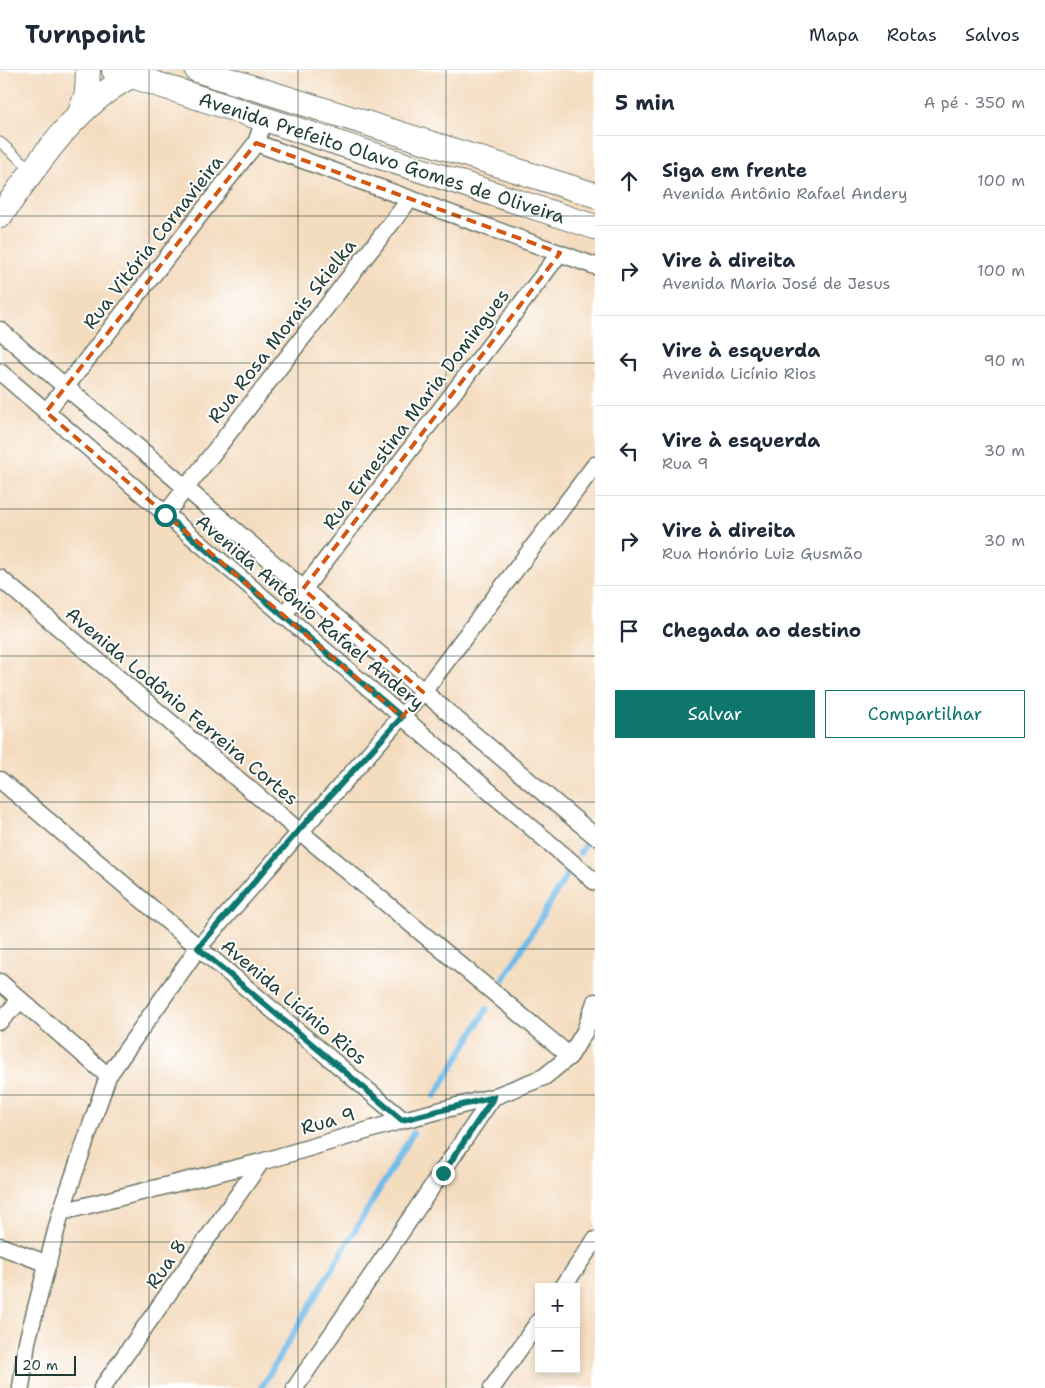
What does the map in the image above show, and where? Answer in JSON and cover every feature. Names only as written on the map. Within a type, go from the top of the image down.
[{"type":"main road","points":[[80,113],[87,93],[88,70]]},
{"type":"main road","name":"Avenida Prefeito Olavo Gomes de Oliveira","points":[[198,70],[595,195]]},
{"type":"main road","points":[[0,216],[33,171],[80,113],[107,90],[122,73]]},
{"type":"main road","name":"Avenida Prefeito Olavo Gomes de Oliveira","points":[[122,73],[595,227]]},
{"type":"street","name":"Rua Vitória Cornavieira","points":[[46,412],[256,143],[265,118]]},
{"type":"street","points":[[256,143],[595,266]]},
{"type":"street","name":"Rua Rosa Morais Skielka","points":[[165,515],[410,199]]},
{"type":"street","name":"Rua Ernestina Maria Domingues","points":[[283,616],[560,253]]},
{"type":"street","name":"Avenida Antônio Rafael Andery","points":[[0,330],[64,388],[186,488],[423,692],[595,836]]},
{"type":"street","name":"Avenida Antônio Rafael Andery","points":[[0,372],[595,882]]},
{"type":"street","points":[[21,1388],[27,1342],[61,1212],[108,1076],[198,948],[298,831],[423,692],[595,464]]},
{"type":"street","name":"Avenida Lodônio Ferreira Cortes","points":[[0,578],[298,831],[570,1056]]},
{"type":"street","name":"Avenida Licínio Rios","points":[[0,780],[402,1120]]},
{"type":"street","points":[[0,982],[108,1076]]},
{"type":"street","points":[[0,1021],[21,1000]]},
{"type":"street","name":"Rua 9","points":[[61,1212],[261,1162],[402,1120],[494,1097],[544,1077],[570,1056],[585,1031],[595,1002]]},
{"type":"street","points":[[295,1388],[494,1097]]},
{"type":"street","name":"Rua 8","points":[[102,1388],[261,1162]]},
{"type":"street","points":[[566,1283],[595,1240]]},
{"type":"street","points":[[0,1246],[48,1264]]},
{"type":"street","points":[[492,1388],[535,1327]]},
{"type":"lane","points":[[0,142],[33,171]]},
{"type":"highlighted area","points":[[256,143],[560,253],[303,589],[423,692],[402,717],[46,412]]},
{"type":"waterway","points":[[580,853],[586,843]]},
{"type":"waterway","points":[[504,979],[568,873]]},
{"type":"waterway","points":[[435,1096],[487,1009]]},
{"type":"waterway","points":[[261,1388],[413,1133]]},
{"type":"route","points":[[165,515],[402,717],[298,831],[198,948],[374,1094],[402,1120],[494,1097],[443,1173]]}]
